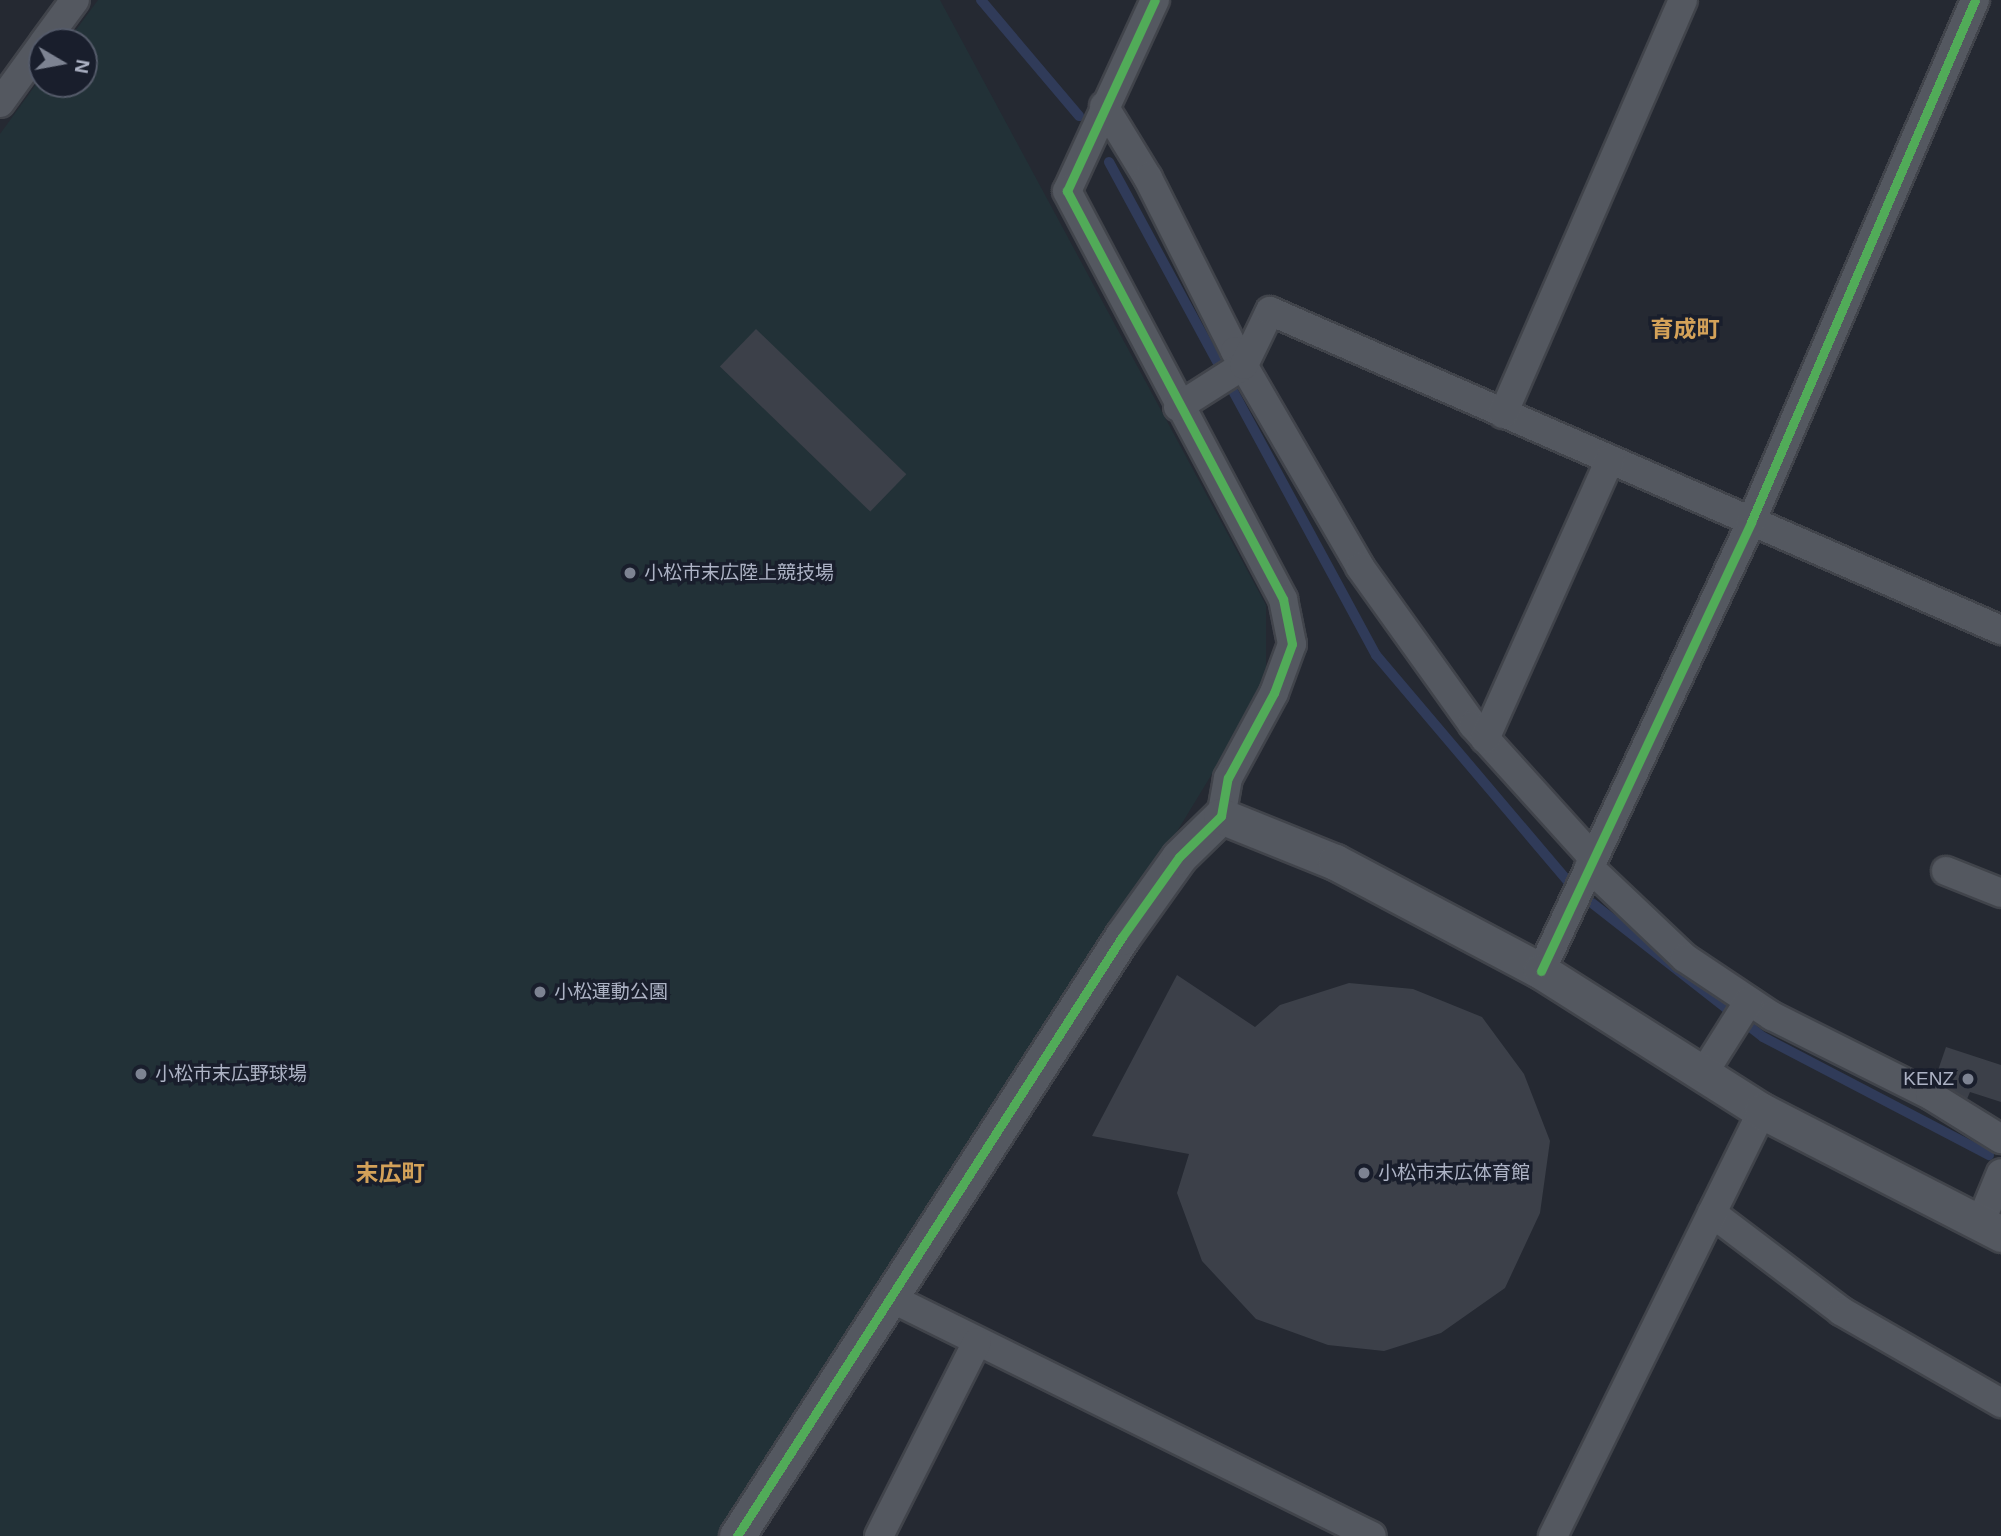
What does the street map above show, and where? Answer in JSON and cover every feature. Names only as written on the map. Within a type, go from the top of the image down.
[{"type":"street","points":[[55,28],[75,0]]},
{"type":"street","points":[[737,1536],[893,1299],[1122,937],[1179,856],[1221,816],[1228,778],[1274,693],[1292,644],[1283,599],[1178,407],[1067,191],[1155,0]]},
{"type":"street","points":[[1503,414],[1683,0]]},
{"type":"street","points":[[1541,971],[1751,522],[1975,0]]},
{"type":"street","points":[[0,103],[28,65]]},
{"type":"street","points":[[1104,106],[1242,366],[1360,567],[1485,739],[1591,863],[1685,958],[1748,1002],[2001,1139]]},
{"type":"street","points":[[1178,407],[1242,366],[1270,311],[2001,630]]},
{"type":"street","points":[[1485,739],[1609,460]]},
{"type":"street","points":[[1221,816],[1335,862],[1541,971],[1762,1111],[1990,1230],[2001,1173]]},
{"type":"street","points":[[1946,871],[2001,893]]},
{"type":"street","points":[[1703,1074],[1748,1002]]},
{"type":"street","points":[[1553,1536],[1762,1111]]},
{"type":"street","points":[[1712,1213],[1841,1311],[2001,1403]]},
{"type":"street","points":[[893,1299],[1372,1536]]},
{"type":"street","points":[[879,1536],[977,1342]]},
{"type":"shaded area","name":"小松運動公園","points":[[98,0],[940,0],[1266,605],[1266,685],[893,1299],[737,1536],[0,1536],[0,134],[28,95],[28,98],[98,98],[98,28],[77,28]]},
{"type":"building","points":[[756,329],[906,474],[870,512],[720,366]]},
{"type":"building","name":"小松市末広体育館","points":[[1177,975],[1255,1027],[1280,1005],[1349,983],[1413,989],[1482,1017],[1524,1074],[1550,1141],[1540,1213],[1505,1288],[1441,1333],[1384,1351],[1328,1345],[1256,1319],[1202,1261],[1177,1193],[1189,1154],[1092,1136]]},
{"type":"building","name":"KENZ","points":[[1946,1047],[2001,1065],[2001,1102],[1970,1092],[1967,1099],[1935,1079]]},
{"type":"waterway","points":[[981,0],[1079,116]]},
{"type":"waterway","points":[[1109,162],[1376,655],[1568,881]]},
{"type":"waterway","points":[[1592,903],[1763,1037],[1989,1155]]},
{"type":"cycle path","points":[[737,1536],[1122,937],[1179,857],[1221,816],[1228,778],[1274,693],[1292,644],[1283,599],[1067,191],[1155,0]]},
{"type":"cycle path","points":[[1541,971],[1751,522],[1975,0]]},
{"type":"place","name":"小松市末広陸上競技場","points":[[630,573]]},
{"type":"place","name":"小松運動公園","points":[[540,992]]},
{"type":"place","name":"小松市末広野球場","points":[[141,1074]]},
{"type":"place","name":"KENZ","points":[[1968,1079]]},
{"type":"place","name":"小松市末広体育館","points":[[1364,1173]]},
{"type":"district","name":"育成町","points":[[1685,329]]},
{"type":"district","name":"末広町","points":[[390,1173]]}]
